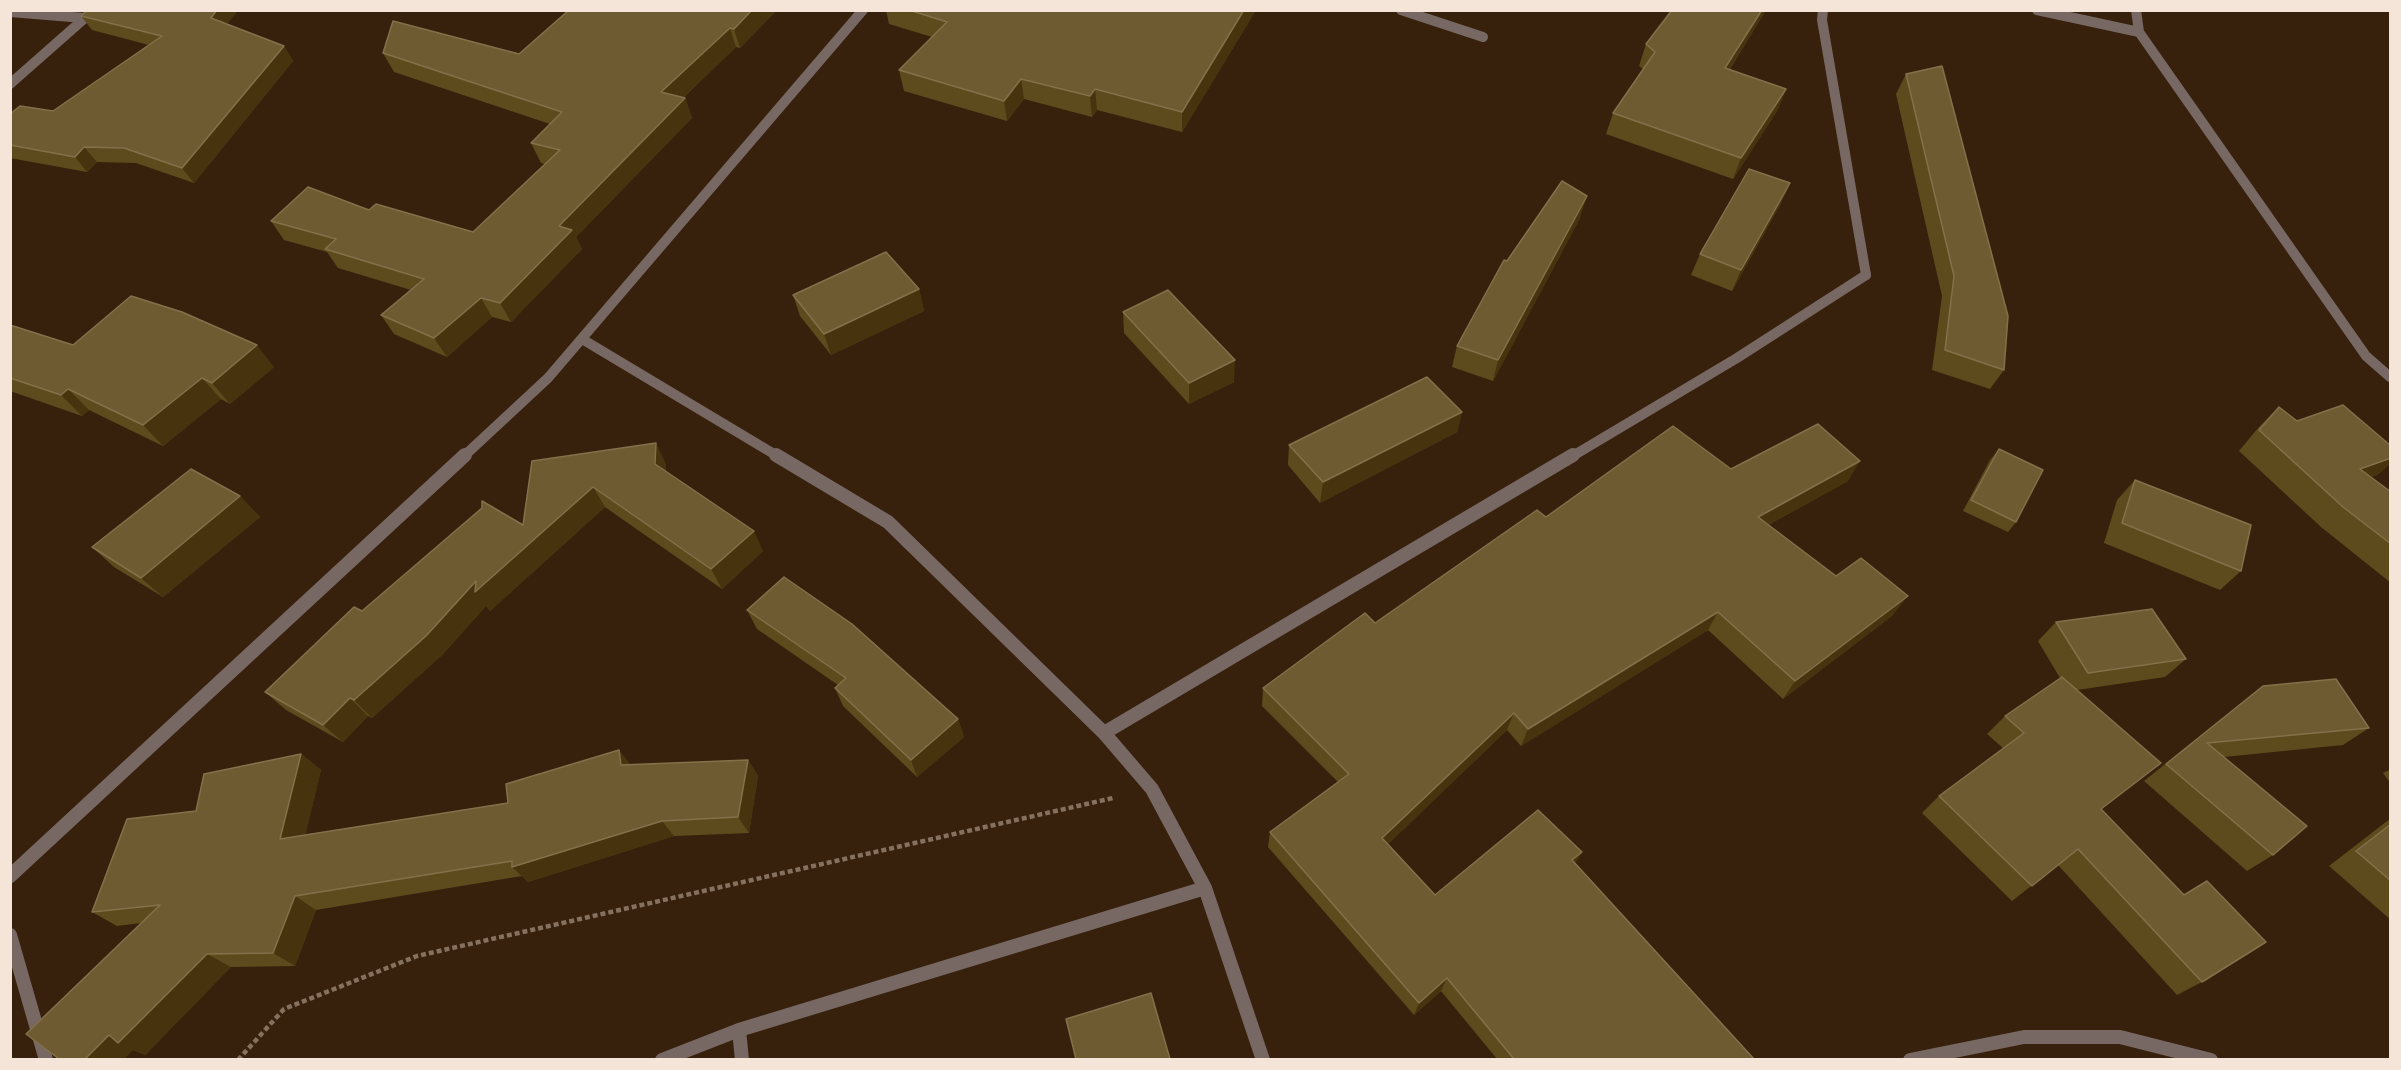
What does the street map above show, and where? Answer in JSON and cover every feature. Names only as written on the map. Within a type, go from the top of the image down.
[{"type":"street","points":[[10,84],[94,10]]},
{"type":"street","points":[[10,876],[548,378],[864,10]]},
{"type":"street","points":[[1401,10],[1483,37]]},
{"type":"street","points":[[1104,733],[1737,358],[1866,275],[1822,20],[1823,10]]},
{"type":"street","points":[[2037,10],[2139,32]]},
{"type":"street","points":[[2136,10],[2139,32],[2366,356],[2391,377]]},
{"type":"street","points":[[10,12],[84,18]]},
{"type":"street","points":[[582,339],[888,522],[1104,733],[1152,789],[1205,888],[1263,1059]]},
{"type":"street","points":[[662,1059],[739,1030],[1205,888]]},
{"type":"street","points":[[10,935],[46,1059]]},
{"type":"street","points":[[739,1030],[742,1059]]},
{"type":"street","points":[[1910,1059],[2024,1037],[2120,1037],[2211,1059]]},
{"type":"path","points":[[238,1059],[284,1008],[417,956],[1152,789]]},
{"type":"building","points":[[88,10],[217,10],[211,18],[284,46],[182,168],[124,148],[84,147],[75,157],[10,145],[10,114],[20,106],[53,111],[162,36],[81,16]]},
{"type":"building","points":[[569,10],[752,10],[734,29],[730,28],[661,92],[685,98],[559,226],[572,230],[500,303],[481,298],[434,338],[381,315],[424,279],[325,249],[336,239],[271,221],[308,187],[369,210],[376,204],[473,232],[560,150],[531,143],[562,112],[383,53],[393,21],[519,54]]},
{"type":"building","points":[[909,10],[1244,10],[1182,112],[1095,89],[1090,96],[1021,79],[1004,101],[899,70],[947,22]]},
{"type":"building","points":[[1672,10],[1762,10],[1725,68],[1786,89],[1741,158],[1613,113],[1655,52],[1646,44]]},
{"type":"building","points":[[1942,66],[2008,316],[2004,370],[1945,350],[1954,276],[1906,74]]},
{"type":"building","points":[[1749,169],[1790,183],[1741,270],[1700,254]]},
{"type":"building","points":[[1562,181],[1587,196],[1498,360],[1457,346],[1504,260],[1507,261]]},
{"type":"building","points":[[886,252],[919,289],[824,334],[793,295]]},
{"type":"building","points":[[1168,290],[1235,360],[1189,383],[1123,312]]},
{"type":"building","points":[[131,296],[182,312],[257,345],[212,383],[202,378],[143,425],[68,389],[61,395],[10,378],[10,325],[73,345]]},
{"type":"building","points":[[1427,377],[1462,412],[1323,482],[1289,445]]},
{"type":"building","points":[[2343,405],[2391,446],[2391,458],[2360,469],[2391,492],[2391,544],[2343,507],[2259,430],[2279,407],[2297,421]]},
{"type":"building","points":[[1818,424],[1860,461],[1758,517],[1836,576],[1861,558],[1908,596],[1795,681],[1718,612],[1528,729],[1514,713],[1382,838],[1435,895],[1538,810],[1582,852],[1572,860],[1754,1059],[1514,1059],[1447,978],[1419,1003],[1270,832],[1349,774],[1263,688],[1365,613],[1375,623],[1537,510],[1546,517],[1673,426],[1731,469]]},
{"type":"building","points":[[656,443],[655,464],[754,531],[711,569],[593,487],[475,592],[476,581],[426,636],[354,700],[350,698],[323,725],[265,692],[354,607],[362,611],[482,508],[482,501],[523,525],[532,461]]},
{"type":"building","points":[[1999,449],[2043,470],[2016,522],[1971,500]]},
{"type":"building","points":[[191,469],[240,496],[141,578],[92,547]]},
{"type":"building","points":[[2135,480],[2251,525],[2241,571],[2122,523]]},
{"type":"building","points":[[784,577],[852,624],[958,719],[911,760],[835,688],[846,678],[747,610]]},
{"type":"building","points":[[2152,609],[2186,659],[2088,673],[2056,622]]},
{"type":"building","points":[[2062,677],[2161,763],[2101,809],[2184,895],[2207,881],[2266,942],[2202,982],[2078,849],[2032,886],[1939,796],[2024,733],[2005,716]]},
{"type":"building","points":[[2336,679],[2369,728],[2207,743],[2307,826],[2273,855],[2166,764],[2263,686]]},
{"type":"building","points":[[619,750],[621,765],[748,760],[738,817],[662,821],[512,867],[512,861],[295,896],[273,953],[207,954],[118,1043],[109,1035],[85,1059],[59,1059],[26,1034],[160,905],[92,912],[127,819],[196,811],[204,774],[301,754],[280,839],[508,803],[506,784]]},
{"type":"building","points":[[2391,824],[2391,881],[2356,851]]},
{"type":"building","points":[[1151,993],[1170,1059],[1076,1059],[1066,1019]]}]
